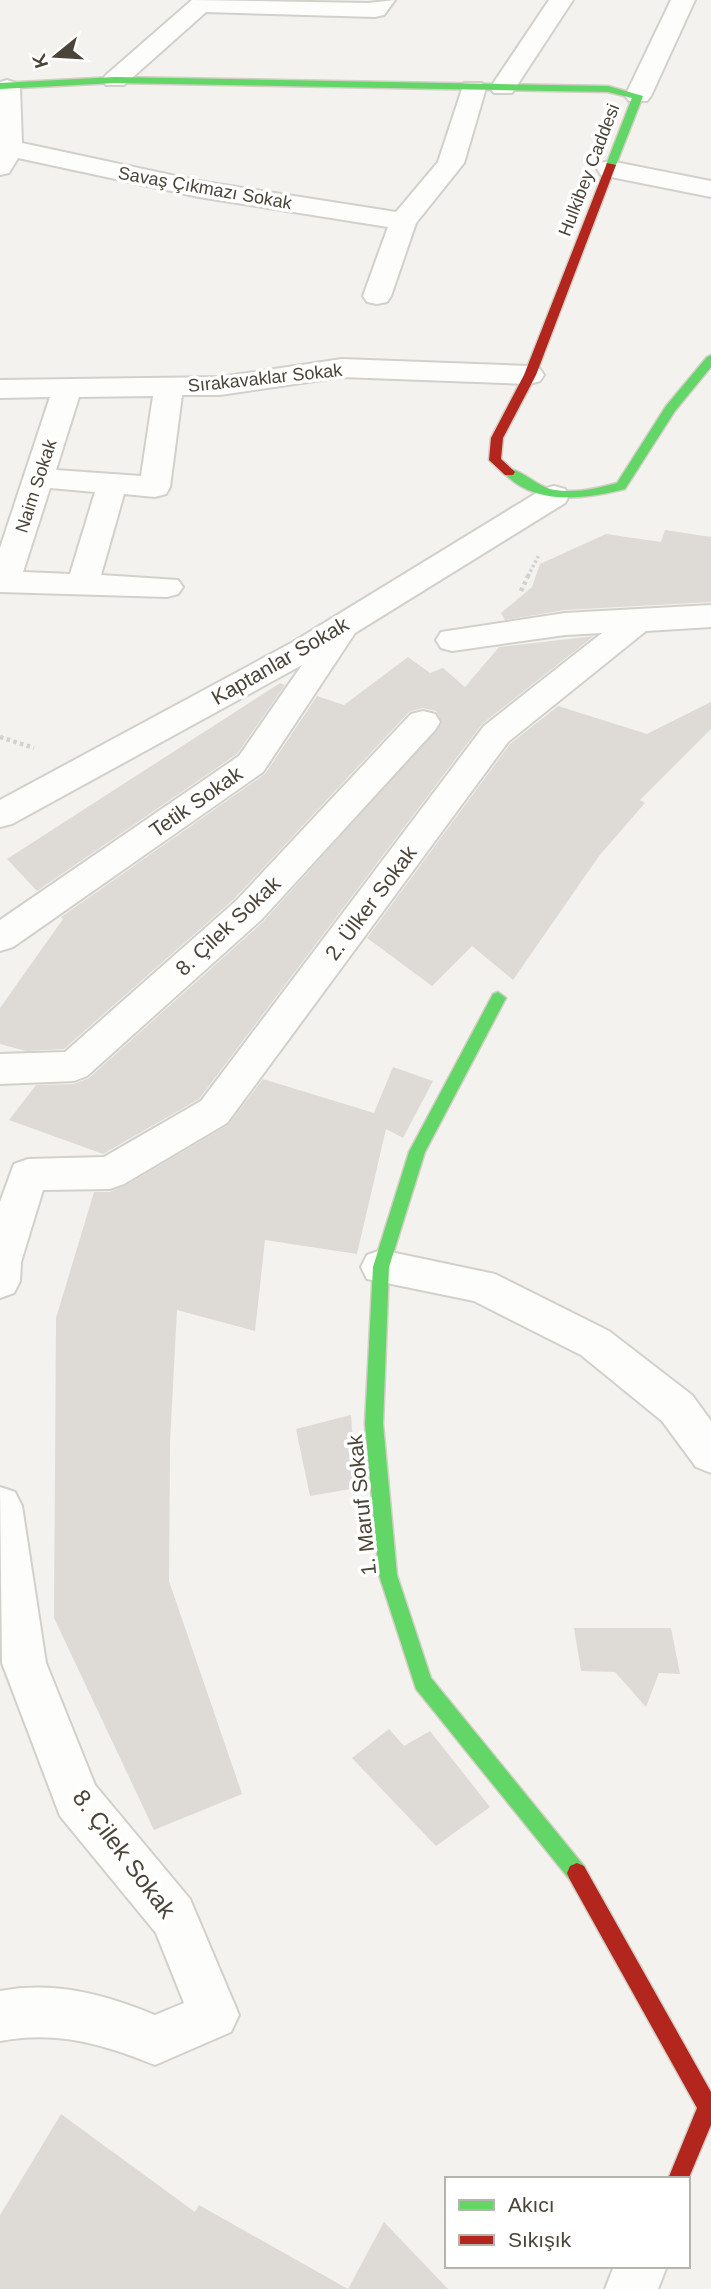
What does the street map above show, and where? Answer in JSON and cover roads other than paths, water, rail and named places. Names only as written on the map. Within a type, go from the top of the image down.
[{"type":"main road","name":"Hulkibey Caddesi","points":[[4,87],[115,80],[608,89],[638,96],[530,375],[497,438],[495,460],[523,485],[561,496],[584,497],[621,486],[670,409],[711,359]]},
{"type":"main road","name":"1. Maruf Sokak","points":[[498,998],[417,1152],[381,1268],[374,1424],[388,1575],[423,1683],[582,1880],[708,2107],[679,2177]]},
{"type":"street","points":[[115,80],[204,3],[375,10],[383,0]]},
{"type":"street","points":[[503,88],[561,0]]},
{"type":"street","points":[[638,96],[683,0]]},
{"type":"street","points":[[4,87],[4,158]]},
{"type":"street","points":[[377,296],[403,221],[451,163],[473,88]]},
{"type":"street","name":"Savaş Çıkmazı Sokak","points":[[4,158],[403,221]]},
{"type":"street","points":[[610,169],[711,189]]},
{"type":"street","name":"Sırakavaklar Sokak","points":[[0,389],[220,386],[342,368],[530,375]]},
{"type":"street","points":[[38,478],[155,487],[169,387]]},
{"type":"street","name":"Naim Sokak","points":[[2,583],[67,390]]},
{"type":"street","points":[[82,585],[112,484]]},
{"type":"street","name":"Kaptanlar Sokak","points":[[0,815],[347,623],[561,496]]},
{"type":"street","points":[[2,583],[167,587]]},
{"type":"street","points":[[452,640],[565,624],[711,616]]},
{"type":"street","name":"2. Ülker Sokak","points":[[0,1281],[1,1262],[28,1175],[110,1173],[214,1112],[496,734],[638,621]]},
{"type":"street","name":"Tetik Sokak","points":[[0,938],[251,764],[347,623]]},
{"type":"street","name":"8. Çilek Sokak","points":[[0,1069],[74,1066],[249,910],[423,722]]},
{"type":"street","points":[[381,1268],[481,1286],[595,1343],[677,1408],[711,1454]]},
{"type":"street","name":"8. Çilek Sokak","points":[[0,1507],[24,1663],[78,1800],[173,1916],[214,2015],[155,2040],[105,2019],[28,2008],[0,2016]]},
{"type":"street","points":[[631,2289],[640,2268]]}]
